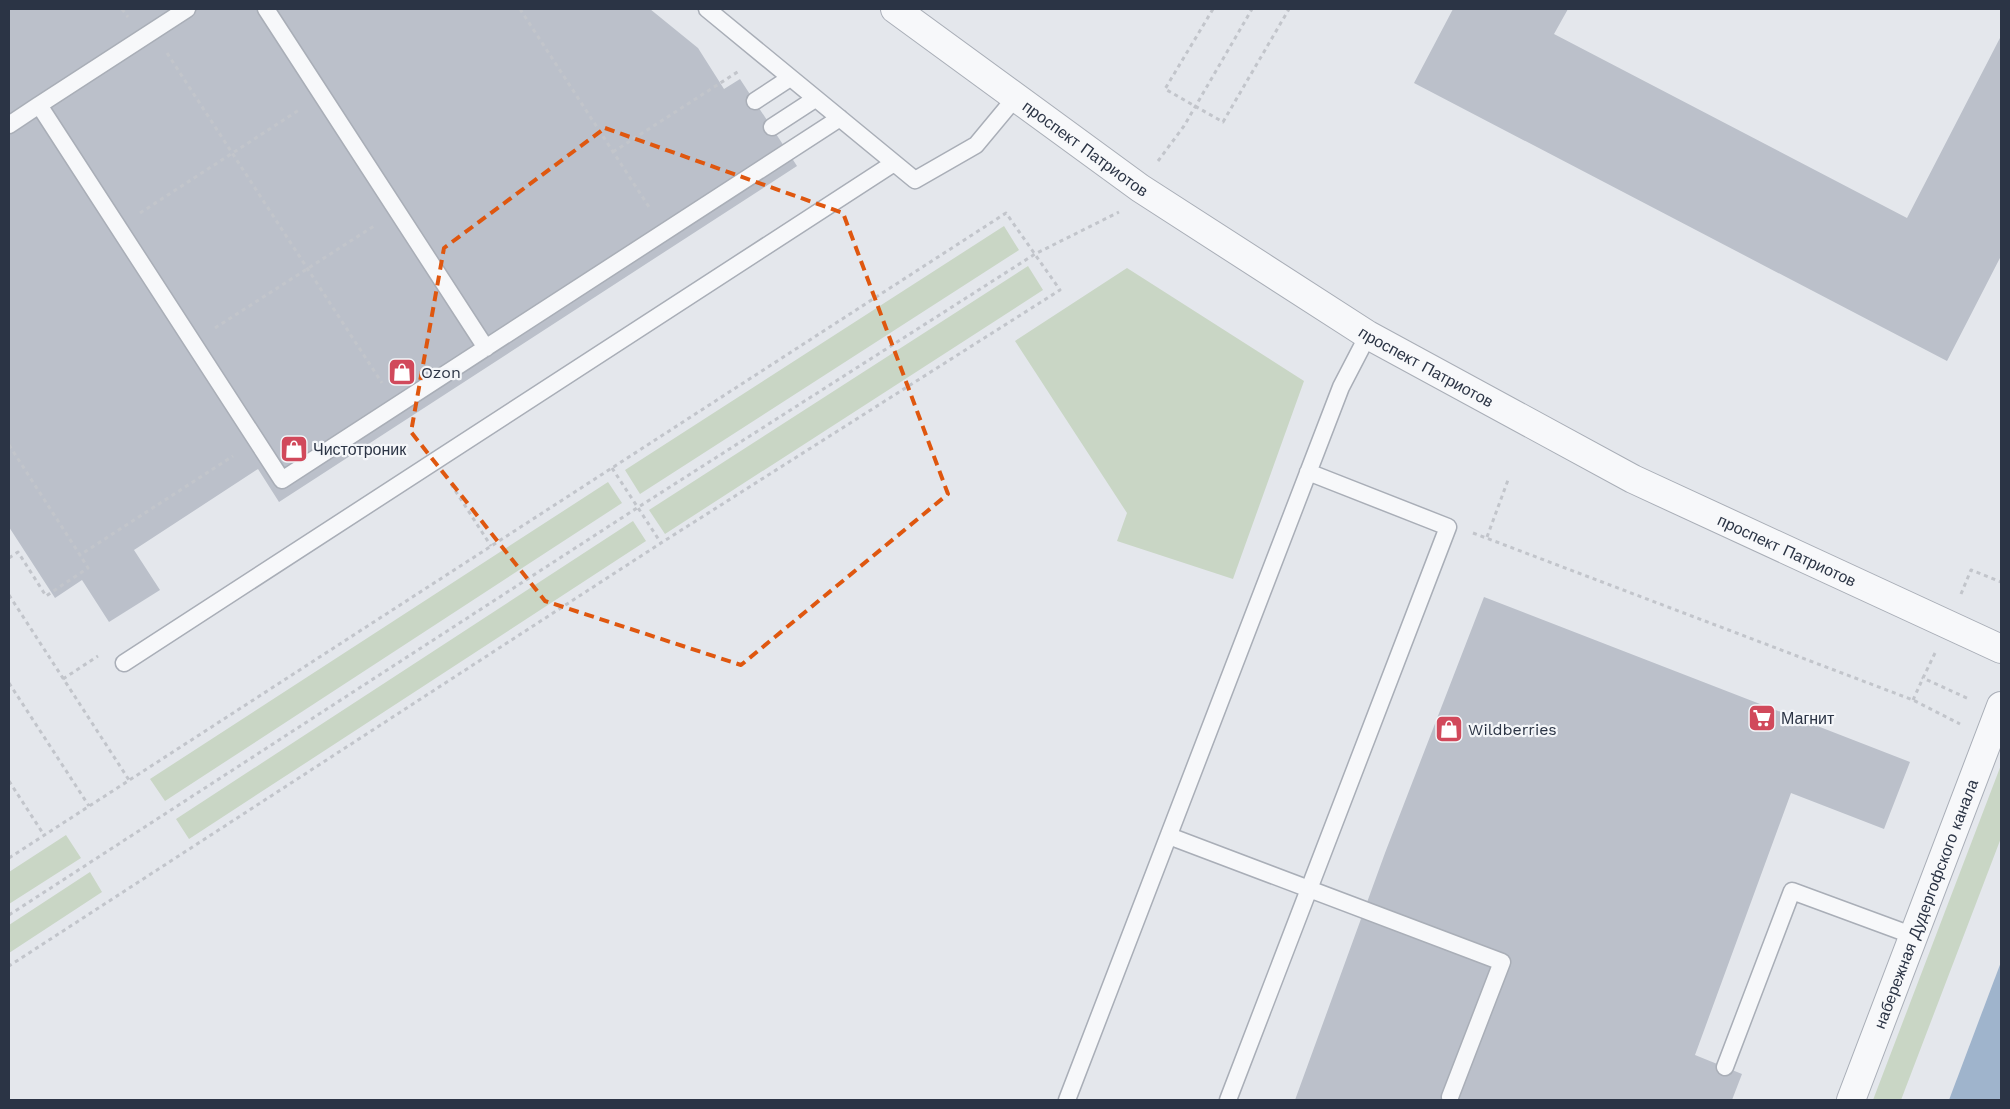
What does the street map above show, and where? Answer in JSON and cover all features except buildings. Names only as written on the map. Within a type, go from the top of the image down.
[{"type":"street","name":"проспект Патриотов","points":[[895,9],[1014,98],[1140,188],[1368,335],[1633,479],[2001,649]]},
{"type":"street","name":"набережная Дудергофского канала","points":[[1851,1100],[2001,706]]},
{"type":"lane","points":[[9,125],[187,9]]},
{"type":"lane","points":[[266,9],[486,348]]},
{"type":"lane","points":[[707,9],[915,180],[976,145],[1014,98]]},
{"type":"lane","points":[[755,101],[790,78]]},
{"type":"lane","points":[[772,127],[815,99]]},
{"type":"lane","points":[[39,105],[282,480],[840,118]]},
{"type":"lane","points":[[124,663],[894,162]]},
{"type":"lane","points":[[1067,1100],[1308,472],[1342,386],[1368,335]]},
{"type":"lane","points":[[1228,1100],[1448,527],[1308,472]]},
{"type":"lane","points":[[1169,836],[1502,962],[1450,1097]]},
{"type":"lane","points":[[1725,1067],[1792,891],[1914,936]]},
{"type":"path","points":[[520,9],[665,232]]},
{"type":"path","points":[[1213,9],[1165,89],[1223,122],[1289,9]]},
{"type":"path","points":[[1157,162],[1194,107],[1252,9]]},
{"type":"path","points":[[153,31],[397,406]]},
{"type":"path","points":[[614,152],[720,83]]},
{"type":"path","points":[[118,228],[322,95]]},
{"type":"path","points":[[9,915],[637,508],[1034,254],[1126,209]]},
{"type":"path","points":[[193,343],[397,210]]},
{"type":"path","points":[[9,858],[1006,213],[1060,290],[661,544],[9,966]]},
{"type":"path","points":[[80,555],[257,441]]},
{"type":"path","points":[[9,445],[88,568],[46,596],[18,552],[9,558]]},
{"type":"path","points":[[436,460],[491,546]]},
{"type":"path","points":[[612,468],[661,544]]},
{"type":"path","points":[[1487,537],[1508,480]]},
{"type":"path","points":[[1448,527],[1487,537],[1913,700],[1965,727]]},
{"type":"path","points":[[1959,597],[1971,570],[2001,582]]},
{"type":"path","points":[[9,595],[129,780]]},
{"type":"path","points":[[1913,700],[1938,647]]},
{"type":"path","points":[[1923,678],[1973,701]]},
{"type":"path","points":[[9,683],[89,806]]},
{"type":"path","points":[[9,781],[44,835]]},
{"type":"highlighted area","points":[[605,128],[843,213],[948,494],[741,665],[545,601],[411,432],[444,248]]},
{"type":"green space","points":[[1004,226],[1019,250],[640,494],[625,470]]},
{"type":"green space","points":[[1028,266],[1043,290],[665,534],[649,510]]},
{"type":"green space","points":[[1127,268],[1304,381],[1233,579],[1117,541],[1127,513],[1015,341]]},
{"type":"green space","points":[[608,482],[622,503],[165,801],[150,779]]},
{"type":"green space","points":[[633,521],[646,541],[189,839],[176,819]]},
{"type":"green space","points":[[2001,765],[2001,838],[1901,1100],[1873,1100]]},
{"type":"green space","points":[[66,835],[81,858],[9,904],[9,872]]},
{"type":"green space","points":[[90,872],[102,892],[9,953],[9,925]]},
{"type":"water","points":[[2001,962],[2001,1100],[1949,1100]]},
{"type":"place","name":"Ozon","points":[[402,372]]},
{"type":"place","name":"Чистотроник","points":[[294,449]]},
{"type":"place","name":"Магнит","points":[[1762,718]]},
{"type":"place","name":"Wildberries","points":[[1449,729]]}]
